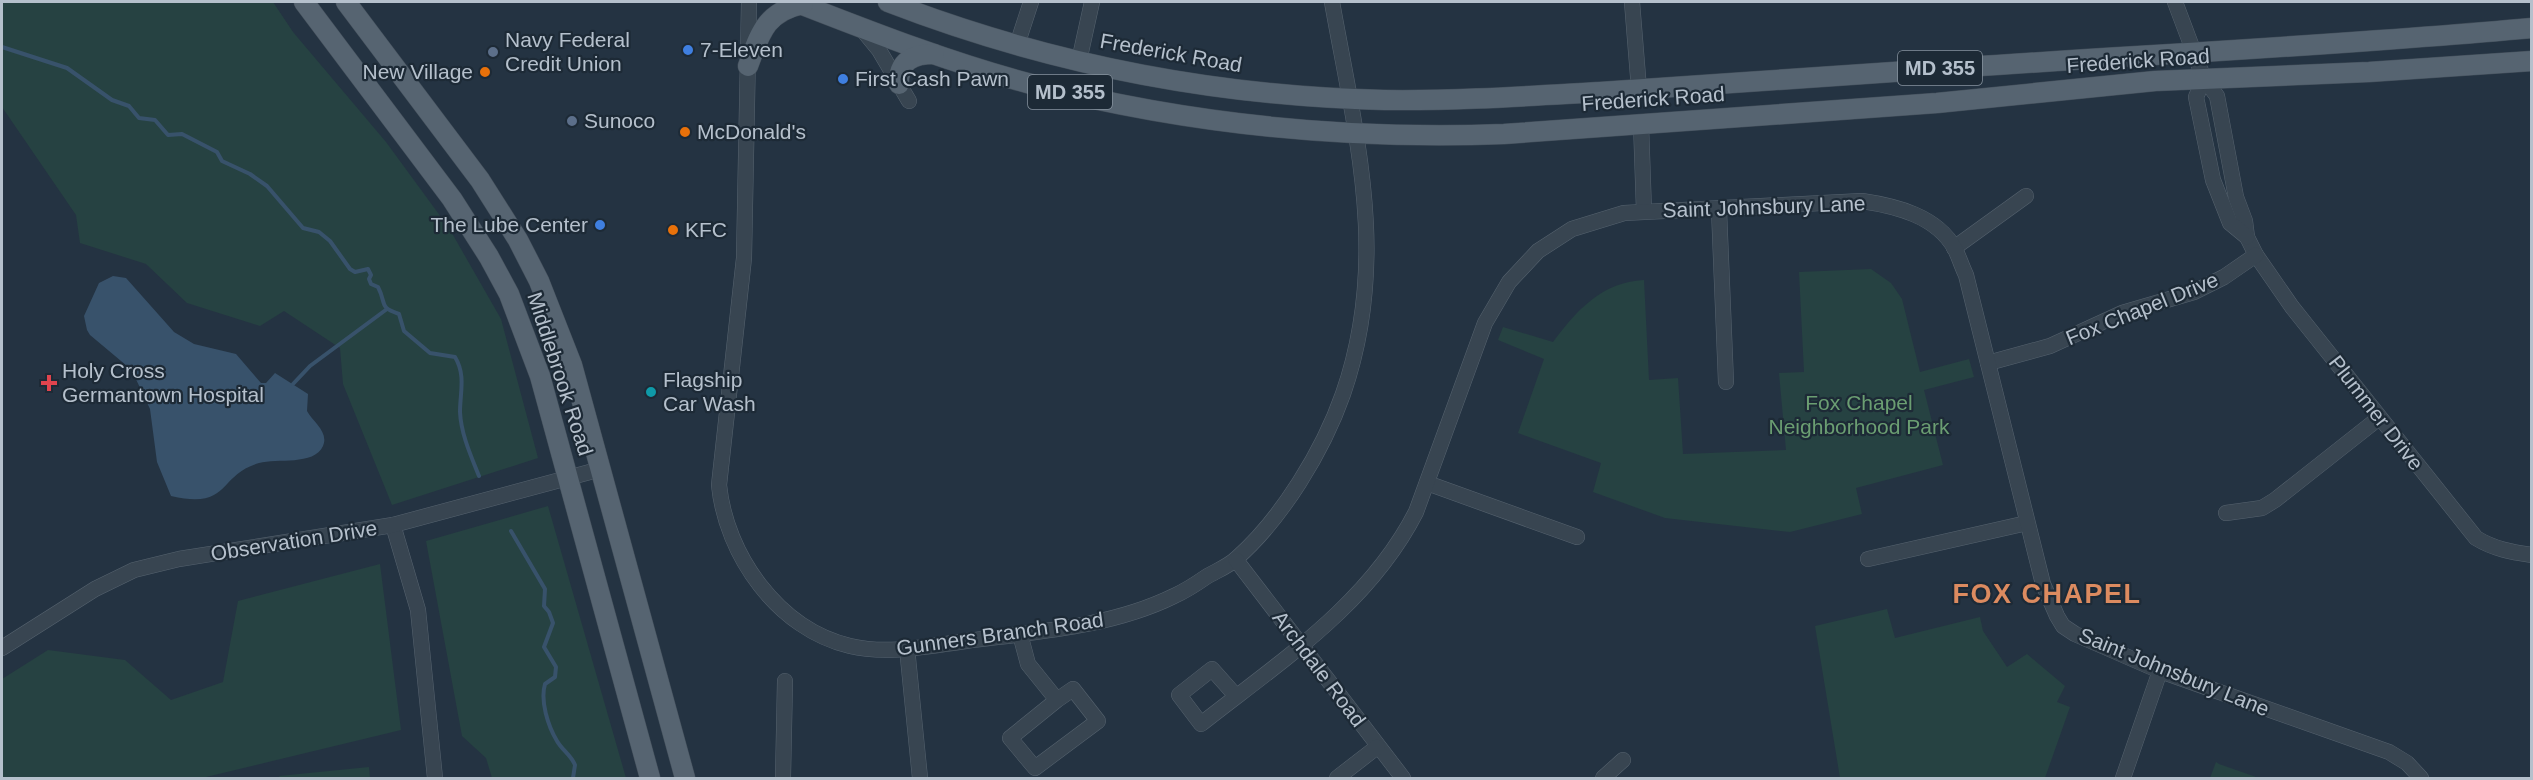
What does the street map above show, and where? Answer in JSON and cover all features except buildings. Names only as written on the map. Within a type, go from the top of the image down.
[{"type":"main road","name":"Middlebrook Road","points":[[304,2],[433,172],[489,257],[509,294],[540,376],[650,778]]},
{"type":"main road","name":"Middlebrook Road","points":[[346,2],[480,180],[518,240],[539,280],[572,365],[685,778]]},
{"type":"main road","name":"Frederick Road","points":[[888,2],[1017,45],[1146,76],[1241,90],[1349,98],[1460,100],[2013,63],[2194,54],[2532,28]]},
{"type":"main road","points":[[748,66],[768,21],[783,10],[799,3]]},
{"type":"main road","name":"Frederick Road","points":[[799,3],[938,54],[1028,83],[1168,113],[1238,124],[1356,134],[1448,136],[1937,103],[2155,81],[2369,72],[2532,61]]},
{"type":"main road","points":[[904,92],[900,70],[908,59],[923,54],[938,54]]},
{"type":"street","name":"Gunners Branch Road","points":[[749,2],[744,258],[719,485],[721,508],[729,535],[747,568],[775,603],[822,636],[850,646],[887,650],[1020,634],[1132,613],[1175,596],[1236,560],[1275,518],[1317,451],[1343,395],[1359,337],[1366,287],[1368,235],[1365,192],[1332,2]]},
{"type":"street","points":[[1017,45],[1031,2]]},
{"type":"street","points":[[1079,61],[1092,2]]},
{"type":"street","points":[[1632,2],[1639,89]]},
{"type":"street","points":[[2175,2],[2204,79]]},
{"type":"street","points":[[856,24],[879,50],[904,92]]},
{"type":"street","name":"Plummer Drive","points":[[2204,79],[2196,97],[2213,180],[2230,223],[2247,237],[2256,255],[2292,307],[2476,538],[2489,546],[2505,551],[2532,555]]},
{"type":"street","points":[[1641,124],[1644,212]]},
{"type":"street","points":[[1954,248],[2026,196]]},
{"type":"street","name":"Saint Johnsbury Lane","points":[[1236,696],[1341,612],[1384,564],[1403,537],[1427,483],[1485,323],[1509,282],[1538,251],[1572,229],[1624,213],[1862,201],[1890,205],[1922,219],[1941,232],[1954,248],[1965,275],[2043,584],[2064,626],[2094,644],[2160,671],[2389,752],[2407,763],[2421,778]]},
{"type":"street","points":[[1719,210],[1726,382]]},
{"type":"street","name":"Fox Chapel Drive","points":[[1988,363],[2050,346],[2122,313],[2194,292],[2224,277],[2256,255]]},
{"type":"street","points":[[2226,513],[2262,508],[2275,500],[2379,418]]},
{"type":"street","name":"Observation Drive","points":[[2,648],[95,589],[134,570],[179,559],[393,525],[601,469]]},
{"type":"street","points":[[1427,483],[1577,537]]},
{"type":"street","points":[[1869,559],[2027,524]]},
{"type":"street","points":[[393,525],[418,610],[435,778]]},
{"type":"street","name":"Archdale Road","points":[[1236,560],[1403,778]]},
{"type":"street","points":[[1020,634],[1028,664],[1057,700]]},
{"type":"street","points":[[907,648],[920,778]]},
{"type":"street","points":[[2123,778],[2160,671]]},
{"type":"street","points":[[783,778],[785,681]]},
{"type":"street","points":[[1073,689],[1098,721],[1035,768],[1010,738],[1057,700],[1073,689]]},
{"type":"street","points":[[1337,778],[1377,747]]},
{"type":"street","points":[[1603,778],[1623,760]]},
{"type":"green space","points":[[2,2],[273,2],[293,32],[386,142],[449,228],[501,319],[538,458],[392,505],[343,384],[340,348],[284,311],[260,326],[187,303],[146,264],[80,243],[76,215],[2,107]]},
{"type":"green space","name":"Fox Chapel Neighborhood Park","points":[[1871,269],[1891,283],[1902,299],[1920,372],[1969,359],[1974,377],[1924,390],[1943,465],[1856,488],[1862,514],[1790,532],[1665,518],[1593,492],[1601,463],[1518,433],[1544,359],[1498,340],[1503,327],[1553,342],[1581,309],[1603,292],[1615,286],[1644,280],[1649,380],[1678,378],[1683,454],[1786,450],[1779,373],[1804,372],[1799,272]]},
{"type":"green space","points":[[548,506],[626,778],[492,778],[486,758],[462,736],[426,541]]},
{"type":"green space","points":[[380,564],[401,730],[202,778],[2,778],[2,679],[48,650],[125,660],[171,700],[223,682],[238,601]]},
{"type":"green space","points":[[1887,609],[1895,638],[1980,617],[1983,631],[2007,667],[2027,654],[2065,686],[2057,702],[2070,707],[2045,778],[1840,778],[1815,626]]},
{"type":"green space","points":[[2216,762],[2219,764],[2259,778],[2210,778]]},
{"type":"green space","points":[[369,767],[370,778],[280,778],[279,776]]},
{"type":"water","points":[[113,276],[126,278],[174,332],[194,344],[236,354],[261,383],[266,383],[275,373],[308,394],[307,411],[324,436],[323,446],[318,452],[304,459],[259,463],[246,468],[214,495],[204,498],[190,499],[171,496],[157,462],[150,409],[134,375],[87,330],[84,316],[99,283]]},
{"type":"waterway","points":[[2,47],[67,68],[112,100],[129,106],[139,118],[155,120],[168,135],[182,134],[217,152],[222,161],[250,174],[267,186],[303,228],[319,232],[330,241],[350,269],[355,272],[368,269],[371,284],[378,287],[386,307],[399,314],[404,331],[430,353],[455,357],[462,384],[460,412],[462,428],[479,476]]},
{"type":"waterway","points":[[293,384],[310,366],[387,309]]},
{"type":"waterway","points":[[511,531],[545,589],[544,606],[553,623],[544,647],[556,667],[555,677],[545,684],[544,706],[554,735],[575,765],[573,778]]},
{"type":"place","name":"7-Eleven","points":[[688,50]]},
{"type":"place","name":"Navy Federal Credit Union","points":[[493,52]]},
{"type":"place","name":"New Village","points":[[485,72]]},
{"type":"place","name":"First Cash Pawn","points":[[843,79]]},
{"type":"place","name":"Sunoco","points":[[572,121]]},
{"type":"place","name":"McDonald's","points":[[685,132]]},
{"type":"place","name":"The Lube Center","points":[[600,225]]},
{"type":"place","name":"KFC","points":[[673,230]]},
{"type":"place","name":"Holy Cross Germantown Hospital","points":[[49,383]]},
{"type":"place","name":"Flagship Car Wash","points":[[651,392]]},
{"type":"district","name":"FOX CHAPEL","points":[[2047,594]]}]
